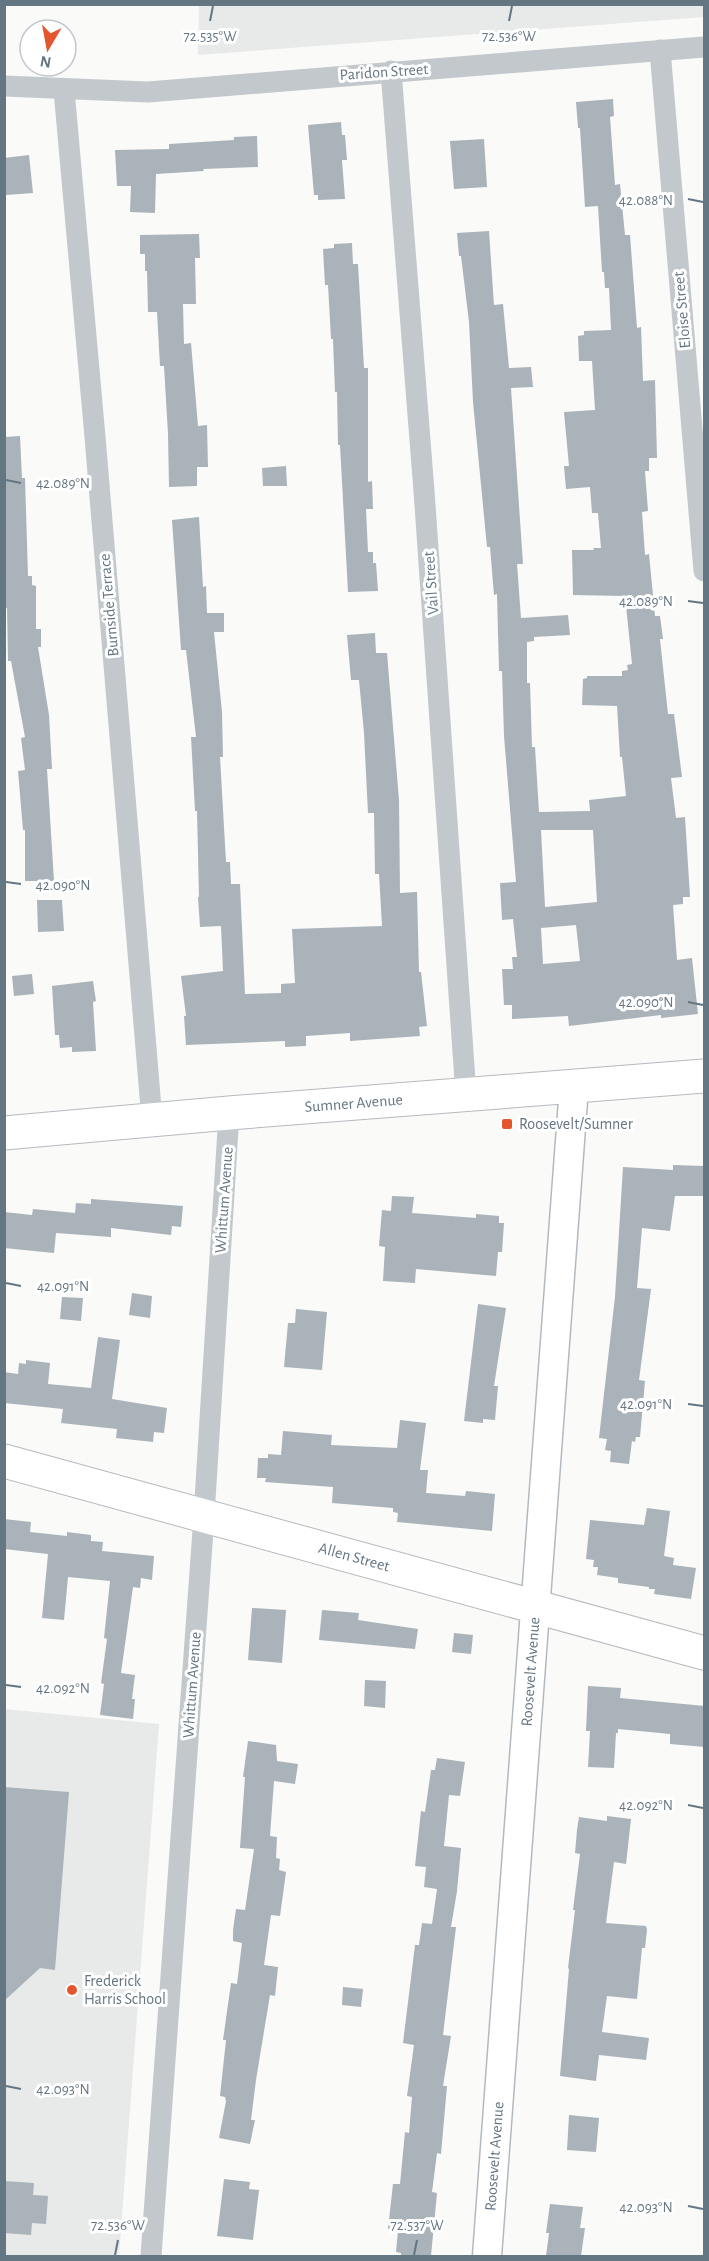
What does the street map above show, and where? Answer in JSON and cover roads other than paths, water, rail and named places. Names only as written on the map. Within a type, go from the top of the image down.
[{"type":"main road","name":"Sumner Avenue","points":[[4,1133],[705,1076]]},
{"type":"main road","name":"Allen Street","points":[[4,1461],[705,1653]]},
{"type":"street","name":"Paridon Street","points":[[4,86],[148,92],[705,47]]},
{"type":"street","name":"Eloise Street","points":[[660,50],[705,571]]},
{"type":"street","name":"Vail Street","points":[[391,71],[424,491],[466,1095]]},
{"type":"street","name":"Burnside Terrace","points":[[64,90],[152,1120]]},
{"type":"street","name":"Roosevelt Avenue","points":[[487,2256],[574,1087]]},
{"type":"street","name":"Whittum Avenue","points":[[151,2256],[204,1516],[229,1113]]},
{"type":"place","name":"Roosevelt/Sumner","points":[[507,1124]]},
{"type":"place","name":"Frederick Harris School","points":[[72,1990]]}]
